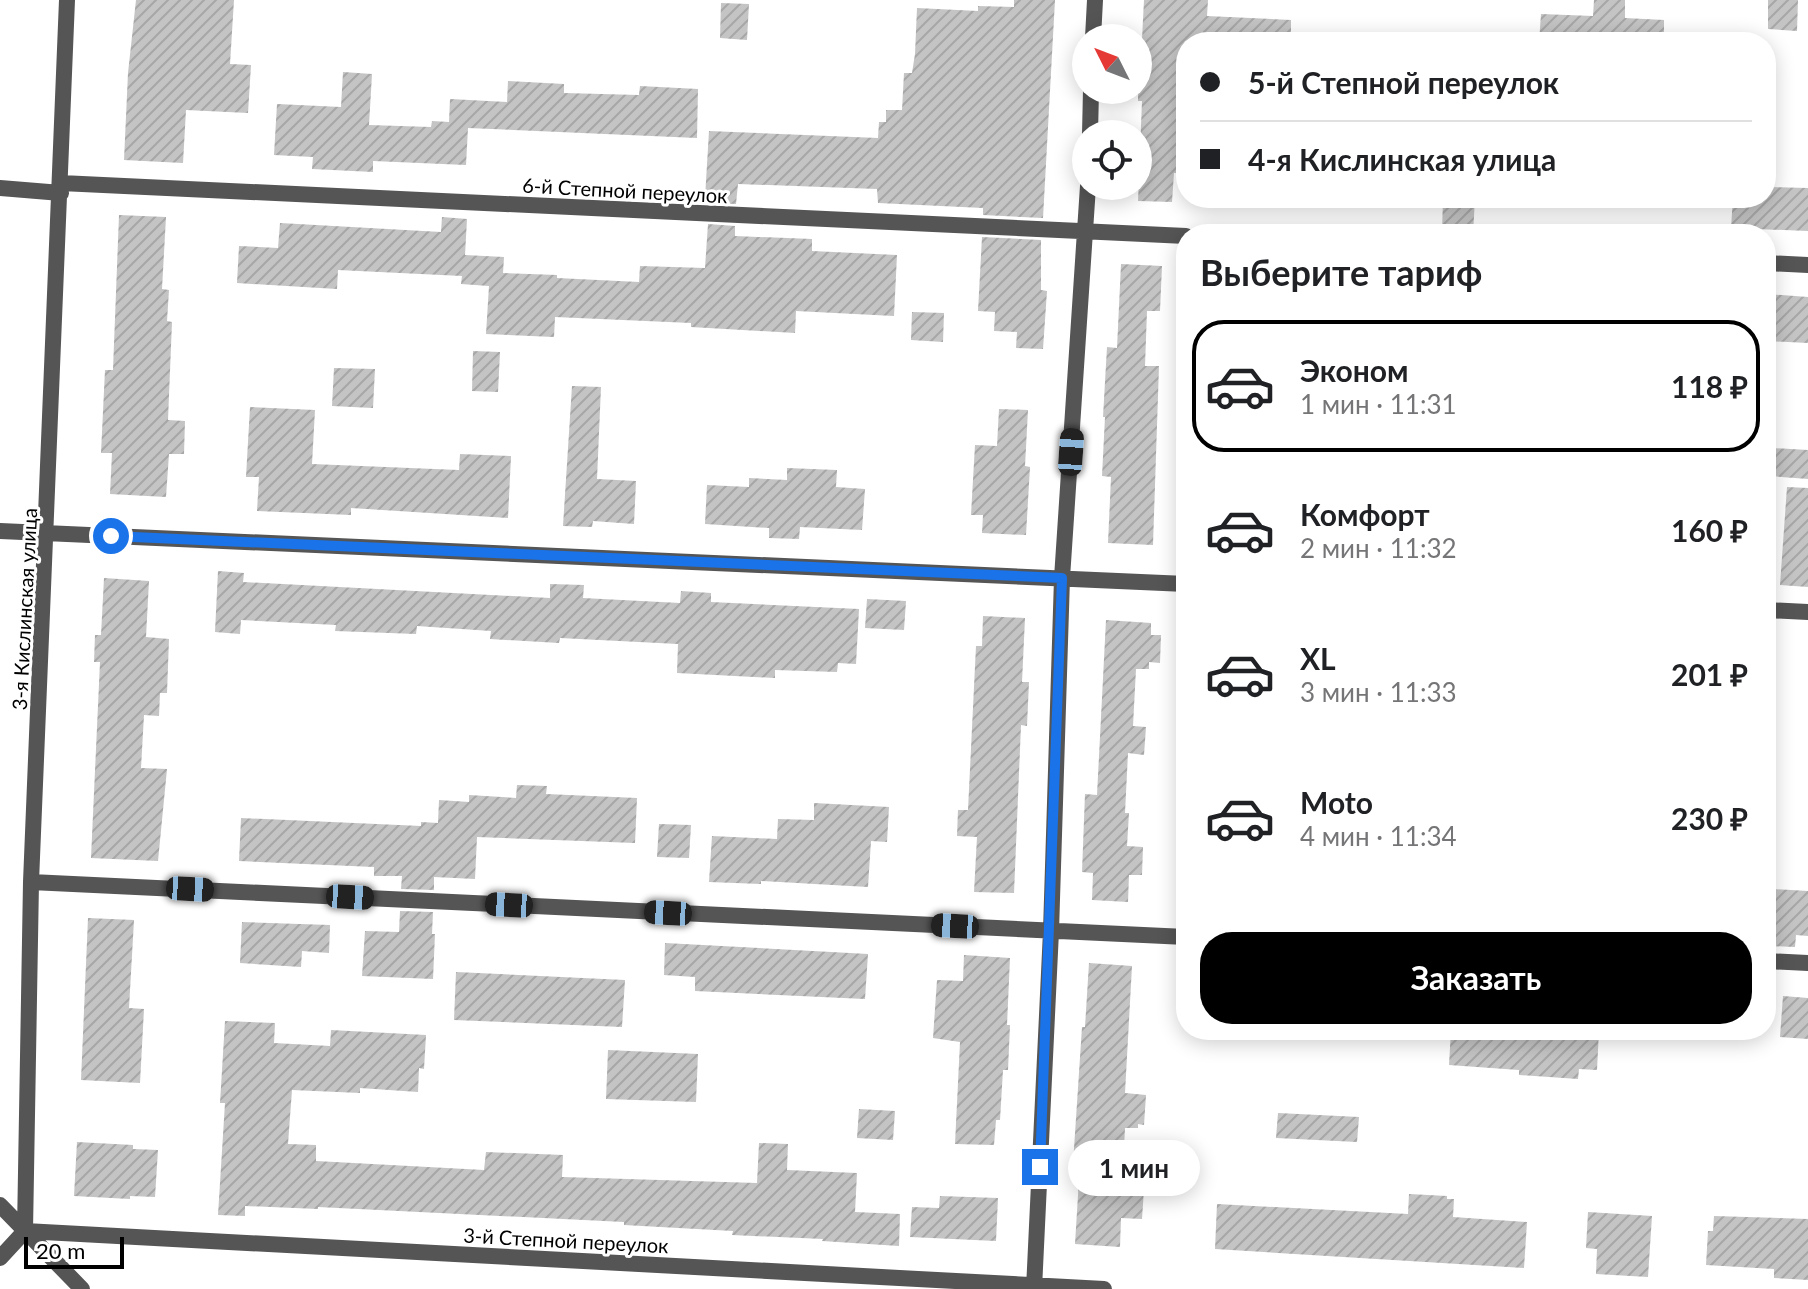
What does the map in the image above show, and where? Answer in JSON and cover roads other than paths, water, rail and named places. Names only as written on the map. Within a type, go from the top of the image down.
[{"type":"street","name":"3-я Кислинская улица","points":[[25,1231],[31,882],[67,0]]},
{"type":"street","points":[[1094,24],[1095,0]]},
{"type":"street","name":"6-й Степной переулок","points":[[0,188],[61,188],[1176,236]]},
{"type":"street","points":[[1034,1287],[1051,931],[1062,578],[1087,200]]},
{"type":"street","points":[[1776,263],[1808,265]]},
{"type":"street","points":[[0,531],[1176,584]]},
{"type":"street","points":[[1776,610],[1808,612]]},
{"type":"street","points":[[31,882],[1176,937]]},
{"type":"street","points":[[1776,961],[1808,963]]},
{"type":"street","points":[[0,1205],[82,1289]]},
{"type":"street","points":[[0,1258],[25,1231]]},
{"type":"street","name":"3-й Степной переулок","points":[[25,1231],[1104,1289]]}]
